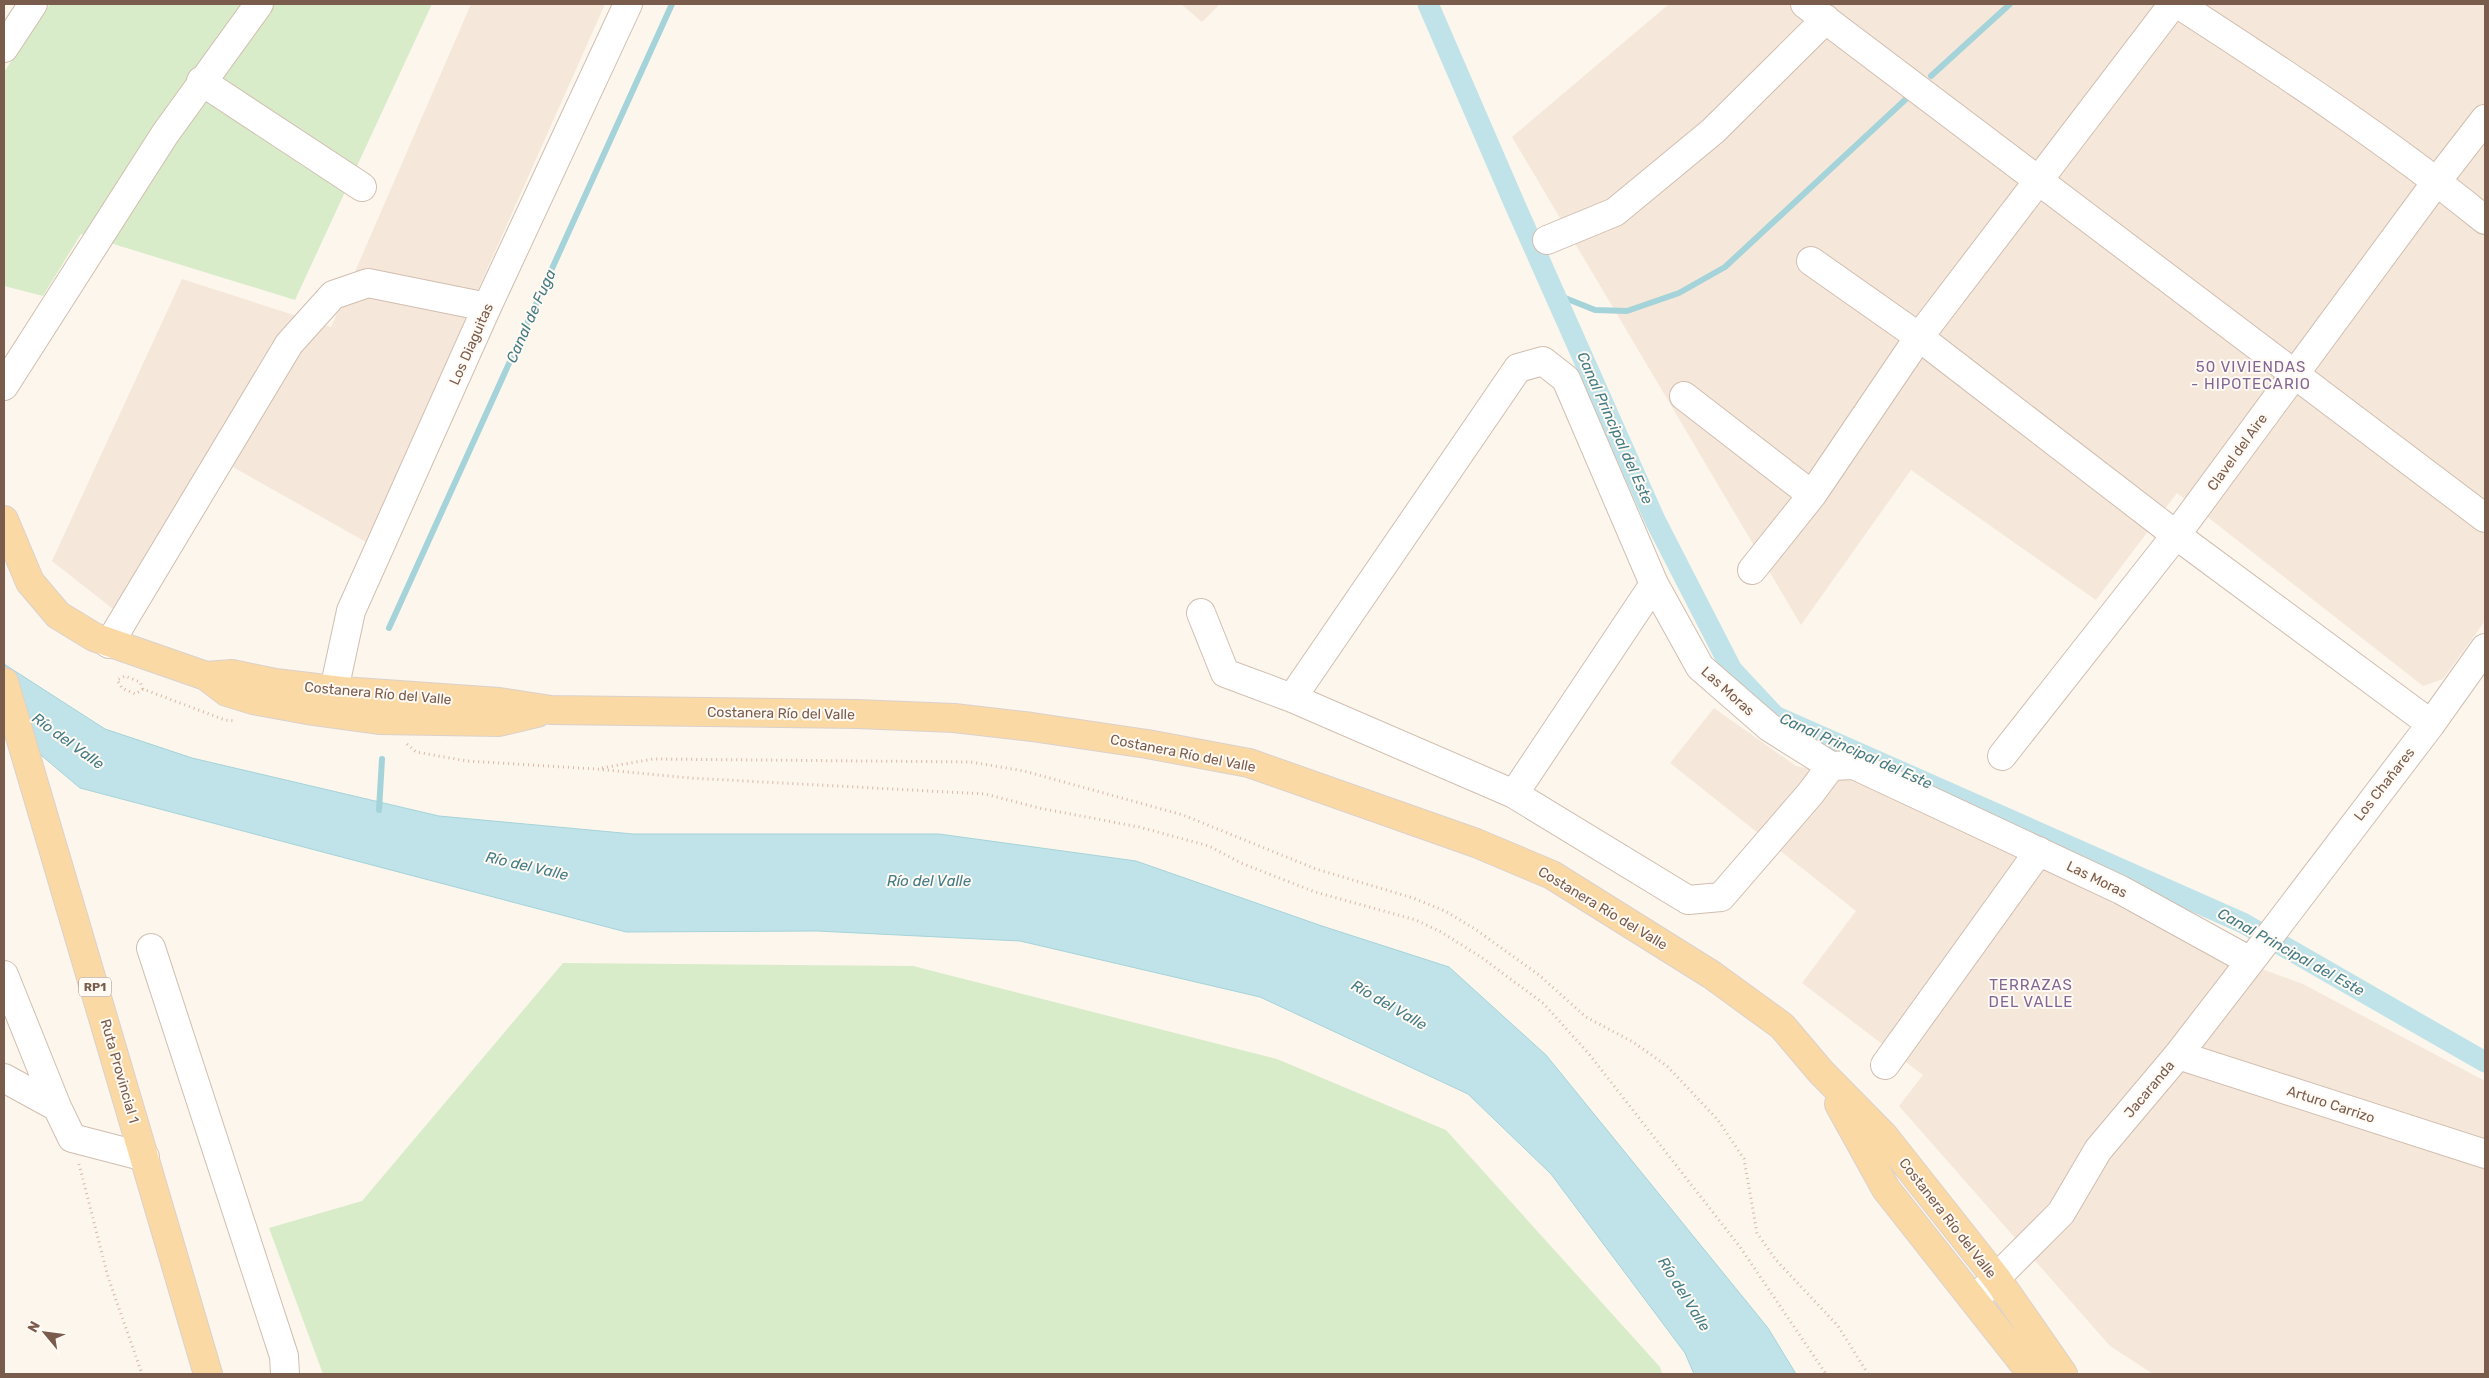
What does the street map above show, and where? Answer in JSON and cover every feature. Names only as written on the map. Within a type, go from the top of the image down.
[{"type":"main road","name":"Costanera Río del Valle","points":[[4,520],[23,568],[39,595],[70,624],[109,644],[206,676],[227,692],[253,700],[313,712],[379,720],[499,722],[551,710]]},
{"type":"main road","name":"Costanera Río del Valle","points":[[206,676],[232,674],[275,683],[334,690],[499,702],[551,710],[857,714],[954,718],[1137,742],[1249,763],[1476,842],[1552,874],[1712,975],[1782,1026],[1821,1072],[1884,1136],[1997,1279],[2063,1374]]},
{"type":"main road","name":"Ruta Provincial 1","points":[[4,682],[46,818],[208,1374]]},
{"type":"main road","name":"Costanera Río del Valle","points":[[1821,1072],[1886,1189],[2032,1374]]},
{"type":"street","points":[[4,48],[33,4]]},
{"type":"street","points":[[4,386],[201,81],[259,4]]},
{"type":"street","name":"Los Diaguitas","points":[[334,690],[351,611],[487,307],[628,4]]},
{"type":"street","points":[[1752,570],[1812,495],[1919,338],[2173,4]]},
{"type":"street","points":[[2178,4],[2317,95],[2437,181],[2485,220]]},
{"type":"street","points":[[1547,240],[1615,212],[1713,131],[1815,11],[2485,518]]},
{"type":"street","points":[[201,81],[362,187]]},
{"type":"street","name":"Clavel del Aire","points":[[2002,756],[2176,535],[2437,181],[2485,119]]},
{"type":"street","points":[[1811,261],[1919,338],[2176,535],[2431,724]]},
{"type":"street","points":[[109,644],[289,344],[333,295],[368,283],[487,307]]},
{"type":"street","name":"Las Moras","points":[[1292,698],[1518,368],[1544,361],[1566,379],[1654,584],[1700,667],[1769,727],[1831,766],[1854,765],[2120,890],[2253,958]]},
{"type":"street","points":[[1684,396],[1812,495]]},
{"type":"street","points":[[1514,794],[1654,584]]},
{"type":"street","points":[[1201,614],[1225,673],[1292,698],[1514,794],[1688,900],[1721,897],[1810,794],[1831,766]]},
{"type":"street","name":"Los Chañares","points":[[2281,918],[2431,724],[2485,648]]},
{"type":"street","points":[[1885,1065],[2039,851]]},
{"type":"street","name":"Jacaranda","points":[[1974,1300],[2061,1213],[2098,1150],[2178,1055],[2253,958],[2281,918]]},
{"type":"street","points":[[152,948],[284,1356],[285,1374]]},
{"type":"street","points":[[4,975],[57,1107],[72,1138],[145,1157]]},
{"type":"street","name":"Arturo Carrizo","points":[[2178,1055],[2485,1154]]},
{"type":"street","points":[[4,1078],[57,1107]]},
{"type":"path","points":[[143,689],[135,694],[122,688],[117,680],[125,676],[140,682],[143,689],[225,720],[244,723]]},
{"type":"path","points":[[404,741],[416,752],[467,761],[596,769],[690,778],[985,794],[1039,808],[1139,827],[1209,846],[1241,863],[1316,892],[1416,920],[1441,932],[1481,957],[1544,1004],[1589,1054],[1740,1247],[1826,1374]]},
{"type":"path","points":[[596,769],[653,759],[971,762],[1024,771],[1183,815],[1316,869],[1413,898],[1445,911],[1475,929],[1539,974],[1586,1017],[1633,1042],[1667,1066],[1718,1120],[1744,1160],[1757,1233],[1776,1260],[1838,1326],[1868,1374]]},
{"type":"path","points":[[72,1138],[108,1277],[142,1374]]},
{"type":"shaded area","points":[[471,4],[605,4],[366,542],[231,466],[132,624],[52,561],[182,279],[331,327]]},
{"type":"shaded area","points":[[1181,4],[1220,4],[1202,22]]},
{"type":"shaded area","points":[[1669,4],[2485,4],[2485,621],[2443,679],[2423,686],[2177,493],[2096,600],[1911,470],[1801,625],[1512,137]]},
{"type":"shaded area","points":[[1714,708],[1796,766],[1857,778],[2234,959],[2303,984],[2485,1081],[2485,1374],[2153,1374],[2110,1346],[1899,1106],[1923,1075],[1802,983],[1856,911],[1670,763]]},
{"type":"green space","points":[[50,4],[432,4],[295,300],[81,234],[43,296],[4,286],[4,72]]},
{"type":"green space","points":[[563,963],[913,966],[1277,1059],[1446,1130],[1660,1367],[1662,1374],[323,1374],[269,1228],[362,1201]]},
{"type":"water","name":"Río del Valle","points":[[4,664],[105,729],[192,758],[439,816],[633,834],[939,834],[1136,861],[1322,926],[1449,967],[1546,1055],[1768,1328],[1796,1374],[1694,1374],[1685,1353],[1551,1174],[1468,1094],[1260,997],[1020,941],[817,931],[626,932],[80,788],[4,724]]},
{"type":"waterway","name":"Canal de Fuga","points":[[389,628],[672,4]]},
{"type":"waterway","name":"Canal Principal del Este","points":[[1428,4],[1655,520],[1732,670],[1775,716],[2243,923],[2485,1062]]},
{"type":"waterway","points":[[1931,76],[2010,4]]},
{"type":"waterway","points":[[1555,294],[1595,310],[1627,311],[1679,293],[1725,267],[1906,99]]},
{"type":"waterway","name":"Canal de Fuga","points":[[379,810],[382,759]]},
{"type":"district","name":"50 VIVIENDAS - HIPOTECARIO","points":[[2251,376]]},
{"type":"district","name":"TERRAZAS DEL VALLE","points":[[2031,994]]}]
